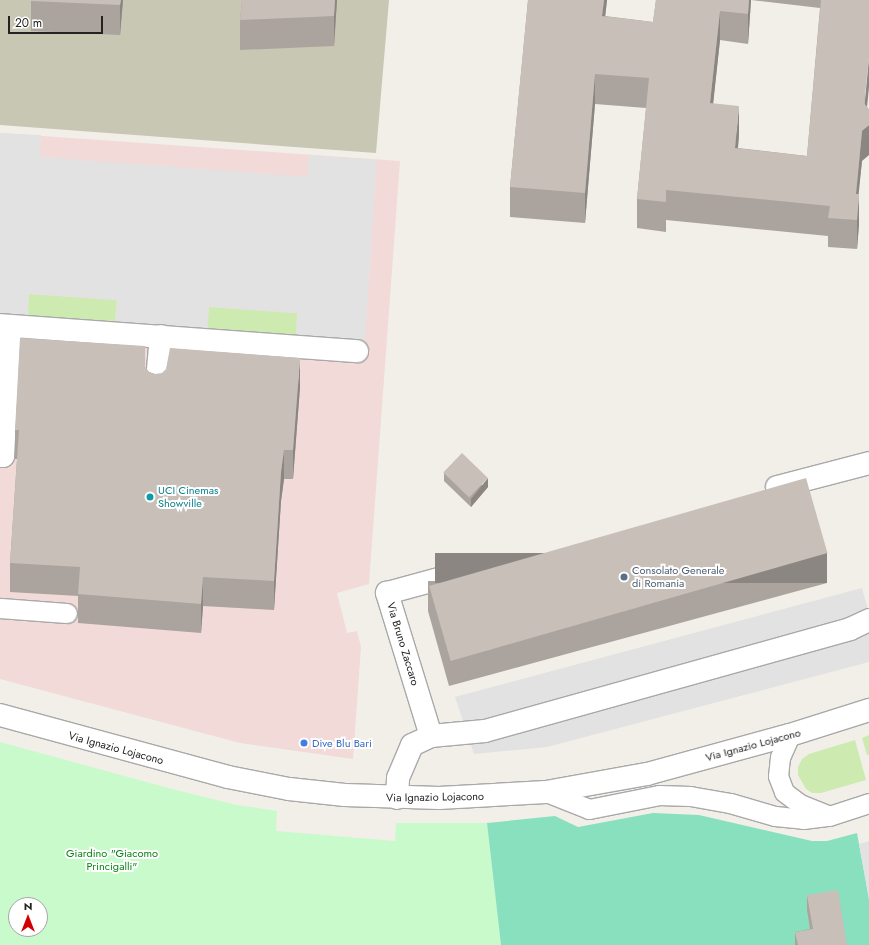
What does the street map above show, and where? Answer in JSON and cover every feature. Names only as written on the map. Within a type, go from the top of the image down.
[{"type":"street","points":[[0,456],[2,456],[5,326],[357,351]]},
{"type":"street","points":[[156,391],[161,336]]},
{"type":"street","points":[[754,494],[869,463]]},
{"type":"street","name":"Via Bruno Zaccaro","points":[[431,736],[387,593],[479,568]]},
{"type":"street","points":[[397,798],[398,778],[412,745],[431,736],[485,731],[850,629],[869,620]]},
{"type":"street","name":"Via Ignazio Lojacono","points":[[0,715],[228,777],[289,789],[345,795],[397,798],[484,797],[546,792],[647,774],[790,735],[869,710]]},
{"type":"lane","points":[[0,608],[67,613]]},
{"type":"lane","points":[[790,735],[780,757],[778,776],[784,792],[800,804],[828,816]]},
{"type":"lane","points":[[546,792],[589,809],[659,795],[690,796],[730,803],[775,816],[803,819],[828,816],[869,803]]},
{"type":"shaded area","points":[[0,0],[389,0],[376,153],[0,125]]},
{"type":"shaded area","points":[[0,133],[400,161],[369,584],[337,593],[347,633],[357,631],[361,647],[353,759],[240,743],[0,679]]},
{"type":"shaded area","points":[[0,133],[41,135],[40,157],[308,177],[309,155],[377,160],[365,340],[296,335],[297,313],[209,307],[207,329],[115,322],[117,300],[29,294],[28,316],[0,314]]},
{"type":"shaded area","points":[[862,588],[869,613],[869,662],[547,747],[474,754],[455,697]]},
{"type":"shaded area","points":[[869,841],[869,899],[859,844]]},
{"type":"green space","points":[[29,294],[117,300],[115,322],[27,316]]},
{"type":"green space","points":[[209,307],[298,313],[296,335],[207,329]]},
{"type":"green space","points":[[869,735],[869,755],[867,755],[862,738]]},
{"type":"green space","points":[[855,740],[866,780],[821,793],[812,793],[806,789],[798,775],[798,767],[802,759],[809,754]]},
{"type":"green space","name":"Giardino \"Giacomo Princigalli\"","points":[[0,742],[172,789],[237,805],[277,811],[276,831],[395,841],[396,823],[487,823],[501,945],[0,945]]},
{"type":"green space","points":[[653,813],[699,815],[812,841],[827,841],[857,833],[869,899],[869,945],[501,945],[487,823],[555,816],[578,827]]},
{"type":"building","points":[[31,0],[121,0],[120,5]]},
{"type":"building","points":[[242,0],[335,0],[334,16],[240,20]]},
{"type":"building","points":[[528,0],[604,0],[602,16],[653,22],[656,0],[749,0],[748,14],[720,11],[710,103],[739,106],[735,148],[807,156],[821,0],[869,0],[869,58],[864,103],[869,109],[869,125],[862,131],[856,194],[859,194],[857,220],[828,218],[830,206],[666,190],[666,202],[637,199],[649,78],[595,74],[585,193],[510,187]]},
{"type":"building","name":"UCI Cinemas Showville","points":[[20,338],[145,346],[145,367],[149,372],[155,374],[162,373],[166,369],[170,348],[300,358],[293,450],[284,450],[281,472],[274,581],[203,577],[201,604],[78,594],[80,567],[10,563],[19,430],[15,430]]},
{"type":"building","points":[[462,453],[488,478],[469,497],[443,472]]},
{"type":"building","points":[[806,478],[827,553],[451,661],[429,586]]},
{"type":"building","points":[[838,890],[847,945],[798,945],[795,932],[813,929],[807,895]]},
{"type":"place","name":"UCI Cinemas Showville","points":[[150,497]]},
{"type":"place","name":"Consolato Generale di Romania","points":[[624,577]]},
{"type":"place","name":"Dive Blu Bari","points":[[304,743]]}]
